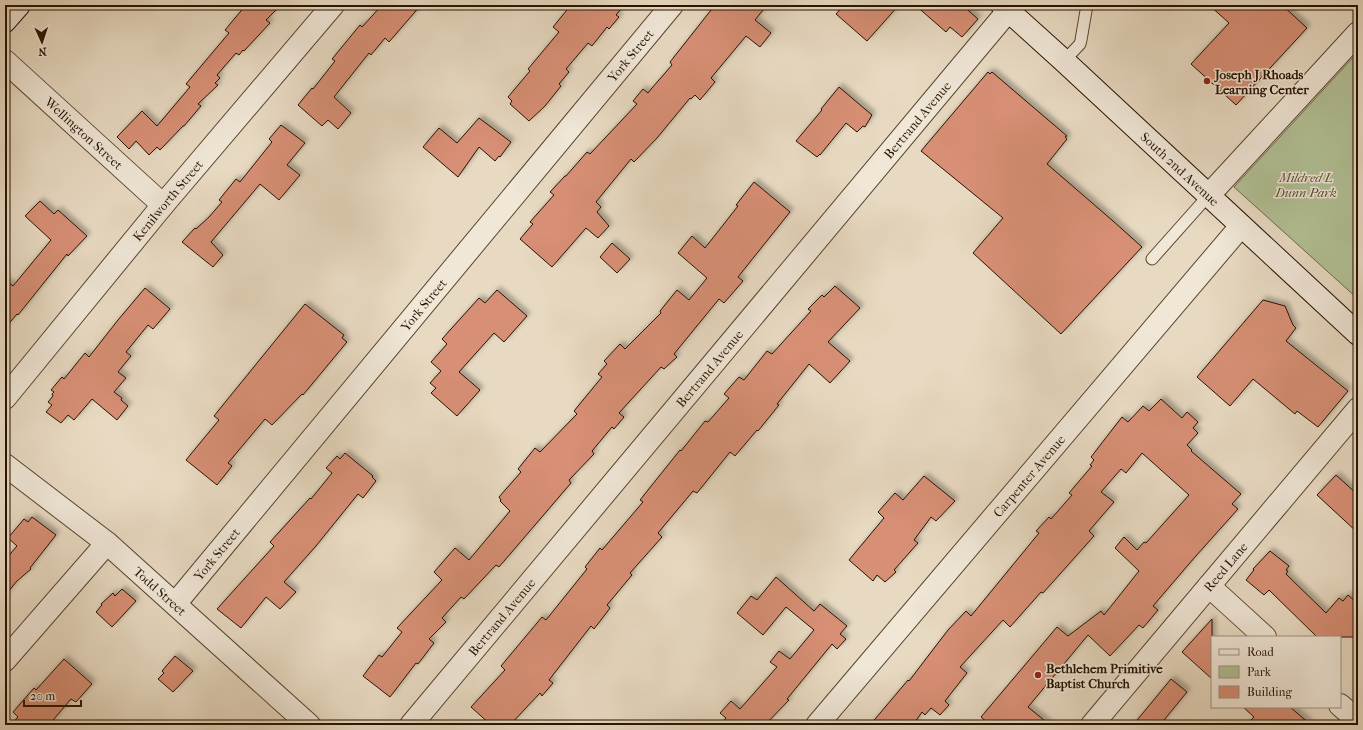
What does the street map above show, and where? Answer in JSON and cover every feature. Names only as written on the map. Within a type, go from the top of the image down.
[{"type":"street","points":[[5,21],[19,5]]},
{"type":"street","name":"Kenilworth Street","points":[[5,398],[163,205],[333,5]]},
{"type":"street","name":"York Street","points":[[175,604],[672,5]]},
{"type":"street","name":"South 2nd Avenue","points":[[1005,8],[1358,334]]},
{"type":"street","name":"Bertrand Avenue","points":[[411,725],[1005,8]]},
{"type":"street","points":[[1208,196],[1358,33]]},
{"type":"street","name":"Wellington Street","points":[[5,61],[163,205]]},
{"type":"street","name":"Carpenter Avenue","points":[[817,725],[1241,226]]},
{"type":"street","name":"Reed Lane","points":[[1092,725],[1358,408]]},
{"type":"street","name":"Todd Street","points":[[5,464],[107,543],[309,725]]},
{"type":"street","points":[[5,660],[107,543]]},
{"type":"street","points":[[1209,586],[1264,636]]},
{"type":"street","points":[[1341,706],[1358,721]]},
{"type":"lane","points":[[1064,61],[1080,44],[1086,5]]},
{"type":"lane","points":[[1152,259],[1208,196]]},
{"type":"green space","name":"Mildred L Dunn Park","points":[[1358,52],[1358,299],[1234,187]]},
{"type":"building","points":[[246,5],[281,5],[266,20],[270,23],[244,51],[243,50],[239,55],[236,53],[217,75],[220,78],[215,83],[218,85],[198,104],[201,106],[160,150],[157,147],[149,155],[136,141],[129,149],[117,137],[142,111],[157,126],[190,87],[186,84],[229,33],[225,30]]},
{"type":"building","points":[[382,5],[421,5],[389,42],[385,38],[371,55],[369,53],[334,97],[351,113],[338,129],[328,120],[322,126],[298,105],[335,61],[332,59],[360,25],[362,27]]},
{"type":"building","points":[[571,5],[624,5],[616,15],[619,17],[609,29],[607,27],[592,46],[588,43],[566,69],[569,72],[559,84],[561,86],[545,106],[529,121],[510,104],[512,101],[508,97],[530,71],[528,69],[559,32],[553,27]]},
{"type":"building","points":[[715,5],[767,5],[755,20],[771,33],[760,47],[746,36],[711,78],[715,82],[700,100],[695,95],[691,99],[690,98],[657,138],[634,162],[631,159],[596,202],[601,207],[597,212],[609,226],[598,238],[586,228],[552,267],[520,239],[533,224],[530,222],[554,195],[550,192],[587,152],[590,154],[637,104],[633,101],[643,89],[648,93],[672,65],[670,62]]},
{"type":"building","points":[[844,5],[899,5],[867,41],[836,14]]},
{"type":"building","points":[[915,5],[962,5],[978,19],[962,37],[950,27],[946,32]]},
{"type":"building","points":[[1209,5],[1282,5],[1307,28],[1236,105],[1191,64],[1229,23]]},
{"type":"building","points":[[988,72],[990,74],[992,72],[1067,136],[1065,137],[1067,139],[1047,164],[1142,247],[1061,334],[973,253],[1003,218],[921,151]]},
{"type":"building","points":[[839,87],[872,115],[865,127],[863,126],[857,132],[846,123],[817,157],[796,141]]},
{"type":"building","points":[[479,118],[511,142],[500,157],[499,156],[495,161],[479,147],[458,177],[423,147],[439,128],[457,143]]},
{"type":"building","points":[[281,125],[305,143],[287,165],[300,175],[279,200],[260,184],[211,242],[223,255],[213,267],[182,242],[195,228],[196,229],[209,217],[222,202],[219,200],[236,179],[240,182],[272,142],[269,139]]},
{"type":"building","points":[[754,182],[790,212],[738,277],[743,281],[724,303],[719,299],[674,354],[677,357],[664,369],[661,367],[619,413],[624,417],[614,429],[612,427],[592,451],[594,454],[569,480],[571,483],[499,567],[496,565],[464,599],[461,597],[442,618],[446,622],[429,639],[434,643],[418,664],[416,663],[390,697],[363,676],[379,655],[382,657],[402,632],[397,628],[442,580],[434,572],[455,548],[469,560],[510,511],[500,501],[501,500],[499,497],[521,472],[518,469],[535,448],[540,452],[577,414],[574,411],[602,377],[598,374],[607,364],[604,361],[620,344],[625,349],[661,313],[660,311],[677,290],[689,300],[707,278],[678,253],[692,236],[705,248],[738,206],[736,205]]},
{"type":"building","points":[[40,201],[54,214],[58,210],[87,236],[68,256],[67,254],[18,315],[17,314],[5,328],[5,280],[13,286],[51,240],[25,216]]},
{"type":"building","points":[[612,243],[630,259],[617,273],[600,257]]},
{"type":"building","points":[[835,286],[860,308],[828,342],[850,361],[830,383],[809,364],[777,404],[779,405],[758,431],[757,430],[735,456],[730,452],[697,493],[693,491],[658,533],[662,537],[630,573],[632,575],[607,605],[610,608],[594,629],[591,626],[549,680],[553,683],[542,696],[540,693],[510,725],[491,725],[471,707],[505,670],[501,666],[542,617],[546,620],[587,569],[585,567],[600,548],[602,550],[643,502],[640,500],[680,450],[681,451],[705,421],[708,422],[729,398],[724,394],[739,377],[744,380],[767,351],[772,354],[811,311],[808,309],[822,295],[824,297]]},
{"type":"building","points":[[145,288],[170,309],[153,329],[148,325],[126,352],[131,356],[118,372],[126,378],[114,392],[122,398],[121,400],[128,406],[117,420],[92,399],[74,420],[68,415],[61,423],[46,412],[52,405],[48,402],[53,396],[52,394],[54,392],[51,390],[62,377],[64,379],[85,353],[89,357]]},
{"type":"building","points":[[497,290],[527,316],[504,342],[494,333],[459,372],[480,390],[457,416],[431,393],[436,388],[430,383],[441,371],[431,362],[447,344],[442,339],[479,298],[485,303]]},
{"type":"building","points":[[1263,300],[1285,306],[1293,325],[1296,328],[1286,341],[1348,391],[1318,427],[1297,411],[1295,414],[1253,379],[1230,406],[1197,377]]},
{"type":"building","points":[[305,304],[344,335],[342,338],[347,342],[303,395],[302,394],[272,425],[265,419],[228,463],[232,466],[217,485],[186,460],[219,420],[214,416]]},
{"type":"building","points":[[1161,399],[1182,418],[1187,412],[1198,422],[1193,428],[1198,433],[1187,445],[1192,450],[1191,451],[1241,494],[1232,504],[1238,509],[1153,606],[1158,610],[1143,628],[1139,625],[1110,656],[1088,635],[1028,707],[1050,725],[990,725],[981,717],[1057,627],[1068,636],[1101,611],[1104,615],[1139,571],[1115,548],[1124,537],[1137,550],[1144,542],[1146,543],[1189,495],[1142,453],[1126,473],[1121,469],[1101,492],[1114,502],[1089,531],[1094,536],[1010,627],[1003,620],[960,667],[967,673],[945,701],[949,705],[940,715],[931,708],[925,715],[922,712],[913,725],[870,725],[908,680],[909,681],[948,630],[966,611],[971,616],[1039,533],[1036,531],[1049,517],[1051,519],[1072,495],[1069,493],[1092,466],[1090,465],[1094,460],[1091,457],[1122,417],[1128,422],[1143,406],[1149,411]]},
{"type":"building","points":[[345,453],[373,476],[372,477],[376,481],[363,498],[358,494],[316,546],[284,582],[296,592],[280,609],[266,597],[241,628],[217,609],[274,546],[270,542],[310,498],[311,499],[332,473],[326,468],[337,456],[340,459]]},
{"type":"building","points":[[1336,475],[1358,495],[1358,533],[1317,495]]},
{"type":"building","points":[[924,476],[955,501],[936,521],[931,517],[914,540],[918,543],[894,570],[896,572],[885,582],[877,575],[873,581],[849,560],[884,518],[878,512],[895,493],[903,500]]},
{"type":"building","points":[[32,517],[56,535],[30,568],[31,569],[16,582],[5,596],[5,560],[17,546],[8,538],[24,519],[28,522]]},
{"type":"building","points":[[1270,551],[1289,566],[1286,570],[1288,571],[1286,574],[1326,613],[1339,598],[1343,601],[1348,595],[1358,604],[1358,637],[1316,636],[1269,590],[1264,595],[1246,580],[1254,570],[1253,569]]},
{"type":"building","points":[[776,577],[814,611],[820,604],[847,626],[840,634],[846,639],[837,649],[832,644],[787,699],[789,700],[765,725],[720,725],[726,718],[720,713],[731,701],[740,709],[777,667],[770,662],[779,651],[790,659],[814,630],[786,607],[763,635],[737,613],[751,596],[757,600]]},
{"type":"building","points":[[122,589],[136,601],[112,627],[96,612],[102,605],[101,604],[113,593],[115,596]]},
{"type":"building","points":[[1212,619],[1211,678],[1182,652]]},
{"type":"building","points":[[175,656],[193,671],[173,692],[158,679],[164,673],[162,671]]},
{"type":"building","points":[[64,659],[92,684],[76,702],[71,699],[49,725],[11,725],[18,717],[13,712],[34,688],[36,690]]},
{"type":"building","points":[[1171,679],[1187,692],[1160,725],[1133,725]]},
{"type":"building","points":[[1244,708],[1291,708],[1311,725],[1246,725],[1254,717]]},
{"type":"place","name":"Joseph J Rhoads Learning Center","points":[[1207,81]]},
{"type":"place","name":"Bethlehem Primitive Baptist Church","points":[[1038,675]]}]
